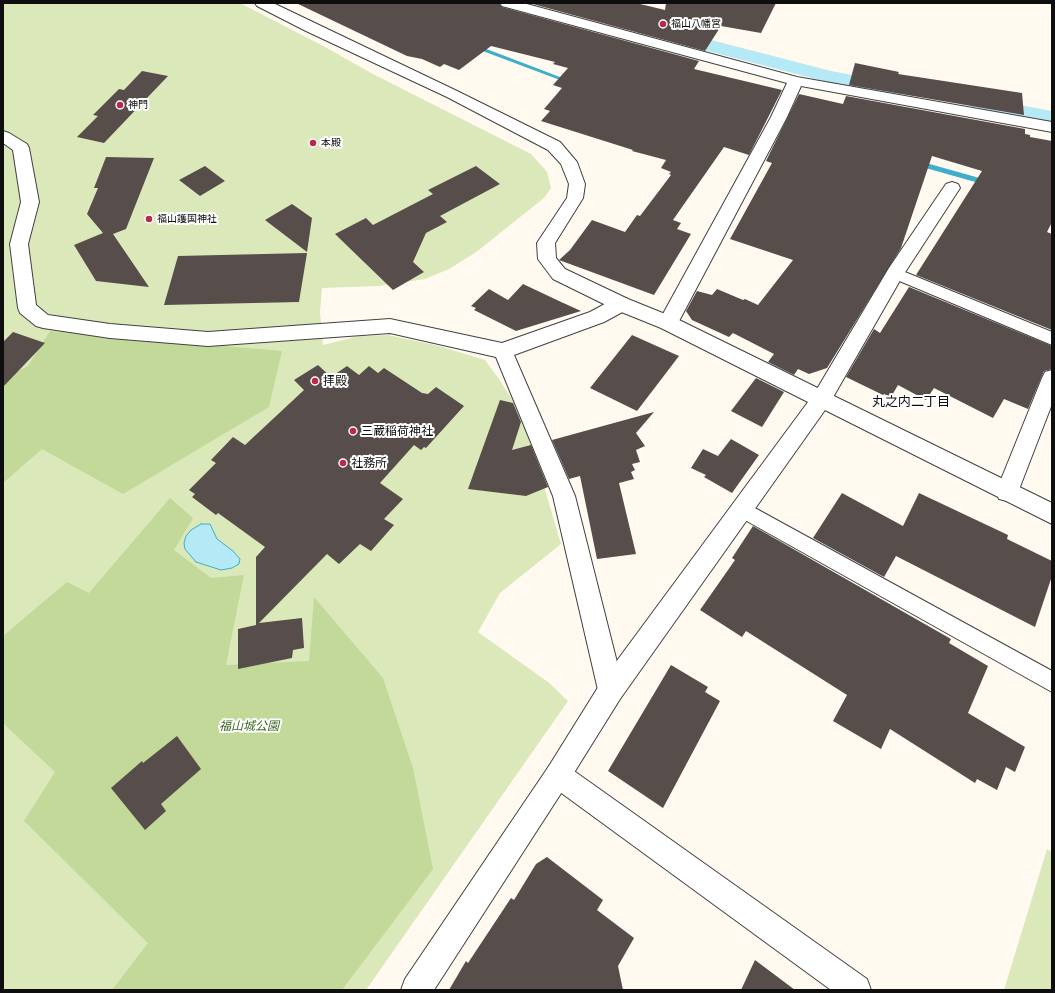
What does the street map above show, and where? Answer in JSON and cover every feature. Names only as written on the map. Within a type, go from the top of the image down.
[{"type":"street","points":[[262,3],[311,28],[452,94],[554,146],[569,162],[577,184],[576,198],[546,243],[547,258],[558,274],[621,304],[668,322],[821,400],[1052,514]]},
{"type":"street","points":[[507,3],[796,81],[1052,127]]},
{"type":"street","points":[[668,322],[777,121],[796,81]]},
{"type":"street","points":[[3,136],[21,148],[30,202],[19,244],[27,308],[43,321],[110,331],[208,339],[390,326],[503,352],[597,317],[621,304]]},
{"type":"street","points":[[421,988],[558,776],[611,690],[821,400],[895,273],[952,188]]},
{"type":"street","points":[[503,352],[564,496],[611,690]]},
{"type":"street","points":[[1007,492],[1052,378]]},
{"type":"street","points":[[558,776],[856,990]]},
{"type":"lane","points":[[895,273],[1052,340]]},
{"type":"lane","points":[[742,509],[1052,682]]},
{"type":"green space","name":"福山城公園","points":[[3,3],[240,3],[327,48],[371,73],[531,154],[547,172],[551,188],[544,198],[475,253],[449,269],[425,279],[379,286],[322,288],[320,312],[323,345],[359,336],[388,335],[439,346],[485,360],[520,412],[530,439],[561,544],[500,593],[478,632],[548,682],[568,701],[366,990],[3,990]]},
{"type":"green space","points":[[50,331],[282,351],[269,407],[123,494],[42,449],[3,483],[3,379],[28,366]]},
{"type":"green space","points":[[170,498],[193,518],[174,550],[211,578],[244,575],[226,665],[309,661],[314,597],[383,678],[413,768],[433,869],[342,990],[112,990],[148,943],[24,821],[55,772],[3,723],[3,636],[67,582],[89,593]]},
{"type":"green space","points":[[1047,849],[1052,852],[1052,990],[1004,990]]},
{"type":"water","points":[[201,524],[210,524],[217,539],[233,551],[240,559],[239,564],[232,568],[221,570],[196,562],[185,549],[184,543],[186,536],[191,530]]},
{"type":"building","points":[[296,3],[499,3],[502,7],[699,61],[694,69],[782,90],[749,155],[724,147],[673,220],[681,223],[677,229],[691,234],[654,295],[559,260],[570,250],[592,220],[625,232],[637,215],[640,216],[671,175],[669,174],[671,172],[661,168],[666,160],[632,151],[633,150],[541,121],[550,111],[544,109],[562,88],[553,85],[568,68],[553,64],[555,62],[491,46],[459,70],[444,64],[440,67],[422,59],[407,56]]},
{"type":"building","name":"福山八幡宮","points":[[529,3],[636,3],[665,10],[666,3],[776,3],[761,33],[721,26],[705,51]]},
{"type":"building","points":[[855,63],[899,72],[898,74],[1022,93],[1024,115],[849,85]]},
{"type":"building","name":"神門","points":[[142,71],[168,76],[104,143],[77,137],[98,116],[93,115],[119,89],[124,90]]},
{"type":"building","points":[[799,94],[843,104],[846,96],[1025,129],[1025,134],[1030,135],[1030,137],[1052,141],[1052,222],[1047,232],[1052,234],[1052,330],[916,275],[982,171],[932,156],[901,248],[827,368],[809,374],[798,369],[794,375],[768,362],[774,354],[733,333],[729,337],[692,320],[686,311],[697,291],[712,295],[717,289],[758,305],[793,260],[730,239],[772,163],[766,161]]},
{"type":"building","points":[[106,157],[154,158],[126,229],[113,234],[149,287],[96,281],[74,245],[103,233],[87,214],[98,188],[94,188]]},
{"type":"building","points":[[205,166],[225,181],[200,196],[179,180]]},
{"type":"building","points":[[476,166],[500,184],[440,216],[447,222],[426,233],[413,262],[424,272],[393,290],[335,234],[366,218],[373,225],[433,194],[428,190]]},
{"type":"building","points":[[292,204],[312,218],[307,252],[265,220]]},
{"type":"building","points":[[307,253],[299,302],[164,305],[178,256]]},
{"type":"building","points":[[523,284],[581,311],[516,331],[474,310],[476,308],[471,306],[489,289],[508,300]]},
{"type":"building","points":[[909,287],[1052,346],[1052,369],[1044,371],[1028,409],[1004,399],[993,418],[934,388],[926,400],[898,385],[891,397],[884,394],[883,395],[846,377],[874,329],[880,333]]},
{"type":"building","points":[[13,332],[45,343],[3,387],[3,342]]},
{"type":"building","points":[[632,335],[679,356],[637,411],[590,388]]},
{"type":"building","points":[[318,365],[331,377],[347,366],[359,375],[369,366],[378,373],[384,368],[422,393],[428,394],[436,387],[464,406],[426,448],[424,447],[421,450],[414,445],[380,483],[403,499],[384,519],[394,525],[371,551],[360,544],[339,564],[327,554],[259,623],[302,618],[304,648],[293,650],[292,658],[238,669],[238,629],[256,625],[256,557],[265,547],[218,513],[216,515],[192,497],[195,494],[189,490],[216,463],[211,460],[233,437],[245,445],[304,390],[294,380]]},
{"type":"building","points":[[756,378],[784,392],[762,427],[731,411]]},
{"type":"building","points":[[500,400],[513,403],[521,422],[512,450],[531,445],[548,487],[526,496],[468,489]]},
{"type":"building","points":[[654,412],[636,433],[645,446],[636,450],[640,462],[632,464],[635,470],[631,472],[634,479],[619,483],[636,554],[597,559],[580,476],[569,479],[552,440]]},
{"type":"building","points":[[731,439],[759,455],[732,493],[704,477],[706,475],[691,468],[703,449],[718,456]]},
{"type":"building","points":[[842,493],[903,526],[919,493],[1008,535],[1007,539],[1052,561],[1052,576],[1035,627],[896,556],[884,577],[813,538]]},
{"type":"building","points":[[753,526],[951,639],[949,643],[988,666],[968,713],[1025,747],[1015,772],[1006,767],[997,790],[977,779],[975,783],[890,729],[881,749],[833,721],[847,695],[746,631],[742,637],[700,610],[735,560],[732,558]]},
{"type":"building","points":[[671,665],[708,687],[705,692],[720,701],[663,808],[608,771]]},
{"type":"building","points":[[177,736],[201,769],[161,804],[166,811],[145,830],[111,788],[142,761],[143,763]]},
{"type":"building","points":[[547,857],[603,900],[597,910],[634,938],[618,966],[623,990],[449,990],[466,961],[468,963],[511,898],[514,900],[536,864]]},
{"type":"building","points":[[755,960],[795,990],[741,990]]},
{"type":"waterway","points":[[688,40],[830,77],[892,89]]},
{"type":"waterway","points":[[474,46],[570,82]]},
{"type":"waterway","points":[[981,105],[1052,118]]},
{"type":"waterway","points":[[917,163],[988,183]]},
{"type":"place","name":"福山八幡宮","points":[[663,24]]},
{"type":"place","name":"神門","points":[[120,105]]},
{"type":"place","name":"本殿","points":[[313,143]]},
{"type":"place","name":"福山護国神社","points":[[149,219]]},
{"type":"place","name":"拝殿","points":[[315,381]]},
{"type":"place","name":"三蔵稲荷神社","points":[[353,431]]},
{"type":"place","name":"社務所","points":[[343,463]]},
{"type":"district","name":"丸之内二丁目","points":[[911,402]]}]
